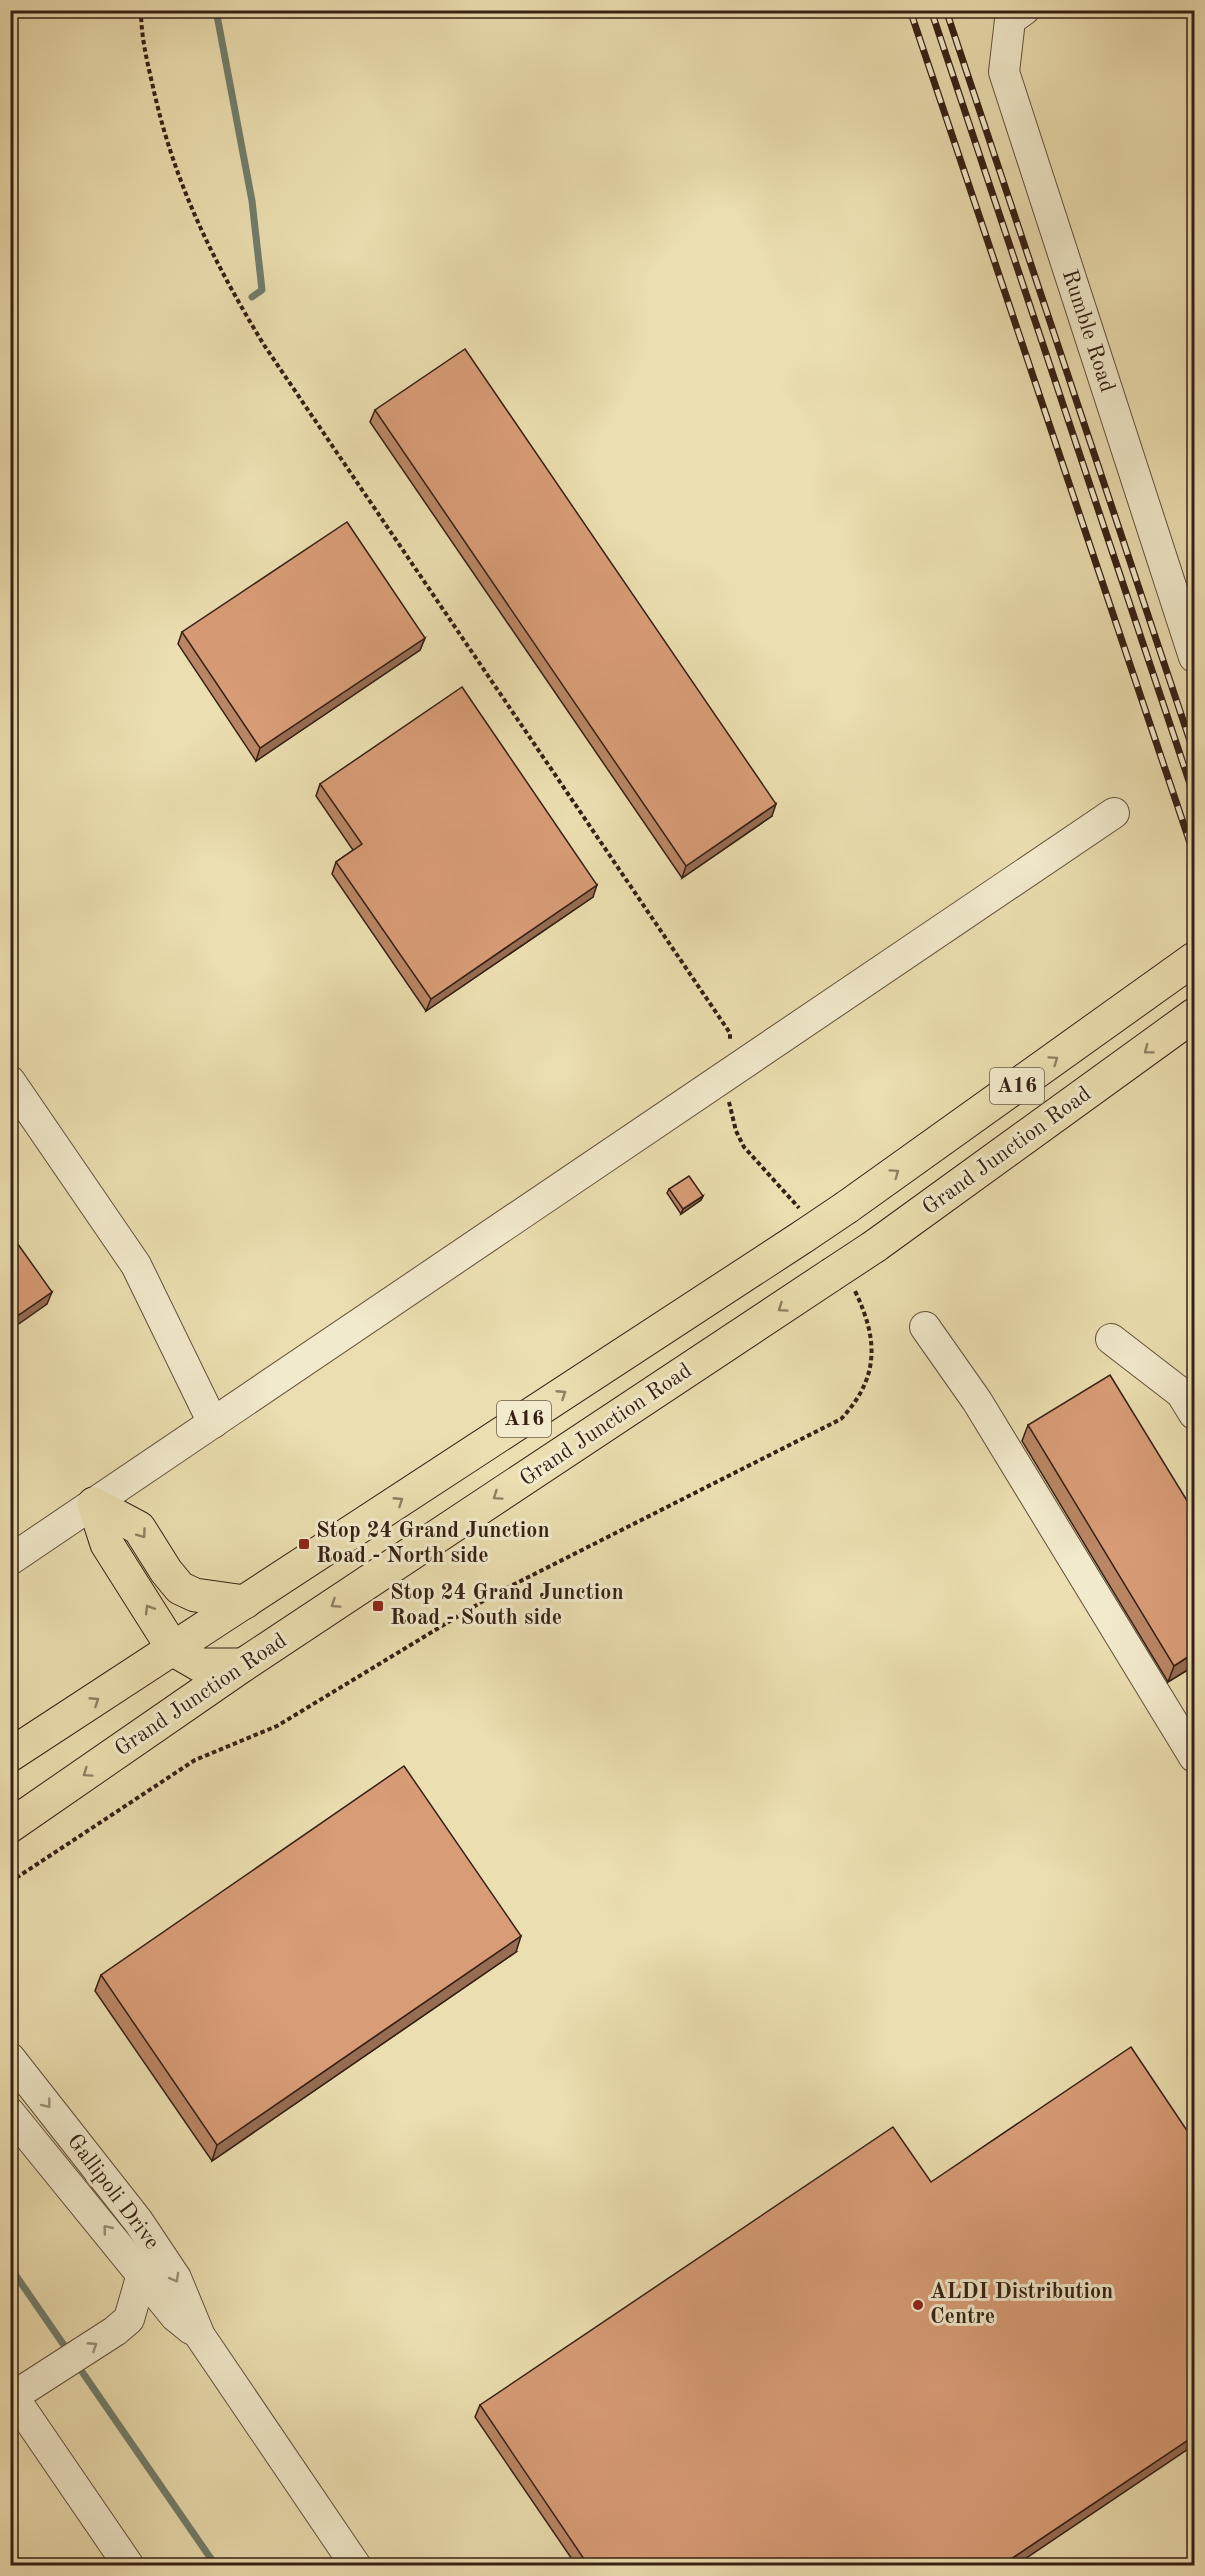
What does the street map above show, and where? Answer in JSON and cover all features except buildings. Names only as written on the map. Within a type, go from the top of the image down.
[{"type":"highway","name":"Grand Junction Road","points":[[10,1755],[174,1650],[804,1236],[1191,962]]},
{"type":"highway","name":"Grand Junction Road","points":[[10,1826],[243,1665],[843,1283],[875,1246],[1194,1015]]},
{"type":"highway","points":[[94,1504],[139,1528],[166,1571],[180,1588],[195,1595],[245,1602]]},
{"type":"highway","points":[[94,1504],[107,1544],[174,1650],[200,1665],[243,1665]]},
{"type":"street","name":"Rumble Road","points":[[1024,10],[1010,20],[1004,72],[1194,657]]},
{"type":"street","points":[[10,1560],[1114,813]]},
{"type":"street","points":[[10,1081],[136,1265],[213,1423]]},
{"type":"street","points":[[925,1327],[977,1401],[1194,1757]]},
{"type":"street","points":[[1111,1339],[1181,1393],[1194,1414]]},
{"type":"street","name":"Gallipoli Drive","points":[[10,2058],[154,2245],[176,2278],[200,2336],[356,2565]]},
{"type":"street","name":"Gallipoli Drive","points":[[10,2113],[175,2316],[200,2336]]},
{"type":"street","points":[[129,2565],[12,2394],[56,2371],[129,2319],[142,2274]]},
{"type":"path","points":[[141,10],[141,33],[163,133],[196,222],[224,279],[270,355],[730,1033],[731,1039],[724,1045]]},
{"type":"path","points":[[721,1080],[744,1147],[794,1201]]},
{"type":"path","points":[[10,1882],[195,1760],[277,1726],[494,1595],[841,1419],[856,1403],[871,1372],[872,1339],[864,1311],[843,1283]]},
{"type":"waterway","points":[[216,10],[252,201],[262,290],[252,297]]},
{"type":"waterway","points":[[10,2267],[68,2351]]},
{"type":"waterway","points":[[76,2363],[216,2566]]},
{"type":"railway","points":[[910,10],[1194,855]]},
{"type":"railway","points":[[931,10],[1194,796]]},
{"type":"railway","points":[[946,10],[1194,753]]},
{"type":"place","name":"Stop 24 Grand Junction Road - North side","points":[[304,1544]]},
{"type":"place","name":"Stop 24 Grand Junction Road - South side","points":[[378,1606]]},
{"type":"place","name":"ALDI Distribution Centre","points":[[918,2305]]}]
